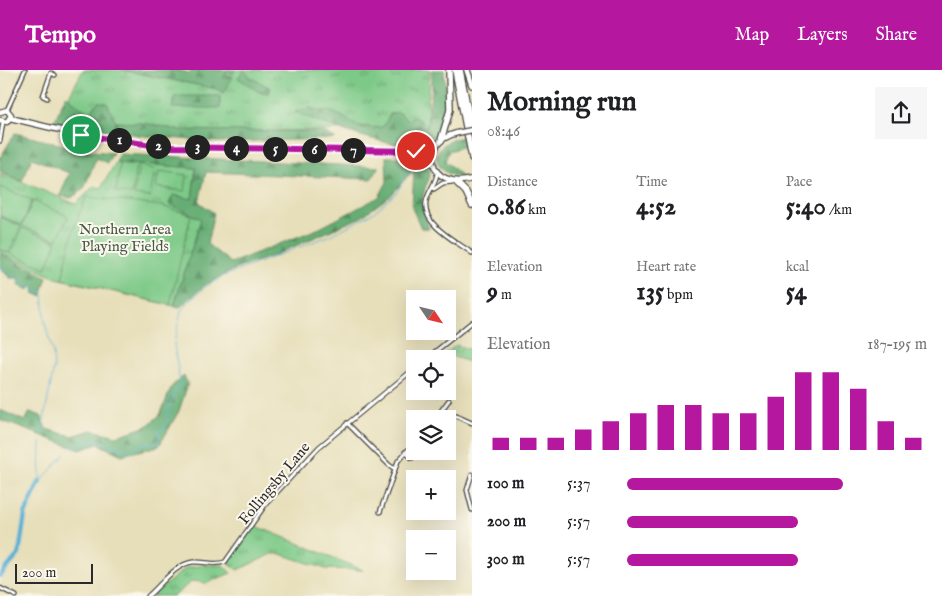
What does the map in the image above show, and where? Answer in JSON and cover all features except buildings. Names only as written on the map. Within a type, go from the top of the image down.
[{"type":"highway","points":[[441,140],[450,110],[449,70]]},
{"type":"highway","points":[[455,70],[472,158]]},
{"type":"highway","points":[[460,70],[472,131]]},
{"type":"highway","points":[[467,70],[472,85]]},
{"type":"highway","points":[[455,182],[464,189],[472,205]]},
{"type":"main road","points":[[0,112],[7,110],[10,113],[10,118]]},
{"type":"main road","points":[[2,121],[10,118],[81,135],[166,147],[404,151],[436,147]]},
{"type":"main road","points":[[434,165],[436,147],[441,140],[456,133],[472,131]]},
{"type":"main road","points":[[404,151],[423,156],[434,165],[438,173],[455,182],[464,182],[472,179]]},
{"type":"street","points":[[7,110],[25,70]]},
{"type":"street","points":[[45,70],[55,75]]},
{"type":"street","points":[[47,98],[43,96],[51,73]]},
{"type":"street","points":[[0,141],[2,121]]},
{"type":"street","points":[[438,173],[426,204],[430,221],[472,252]]},
{"type":"street","points":[[431,190],[443,183],[455,182]]},
{"type":"street","points":[[437,350],[472,322]]},
{"type":"street","name":"Follingsby Lane","points":[[148,596],[185,564],[200,562],[213,565],[225,562],[266,504],[318,448],[406,375]]},
{"type":"street","points":[[443,410],[449,400]]},
{"type":"street","points":[[456,416],[472,423]]},
{"type":"street","points":[[347,423],[389,465],[395,468]]},
{"type":"street","points":[[380,512],[395,468],[405,452]]},
{"type":"street","points":[[472,474],[467,490],[472,510]]},
{"type":"street","points":[[0,588],[16,596]]},
{"type":"green space","points":[[83,70],[122,70],[217,89],[227,70],[430,70],[427,129],[167,132],[61,111]]},
{"type":"green space","points":[[122,70],[176,70],[190,73],[192,70],[235,70],[233,74],[227,71],[225,73],[233,77],[224,93],[217,89]]},
{"type":"green space","points":[[244,70],[250,77],[271,88],[269,93],[259,92],[238,78]]},
{"type":"green space","points":[[432,70],[444,70],[444,116],[442,125],[433,140],[423,145],[387,143],[344,131],[295,112],[309,107],[332,112],[360,126],[373,128],[383,127],[390,114],[398,112],[408,120],[412,116],[421,121],[427,129],[432,89]]},
{"type":"green space","points":[[66,95],[90,113],[98,102],[107,103],[116,122],[144,123],[179,130],[325,132],[335,139],[216,142],[145,136],[54,122]]},
{"type":"green space","points":[[175,96],[220,96],[220,108],[172,108]]},
{"type":"green space","points":[[15,133],[82,150],[113,153],[107,163],[96,158],[84,189],[71,198],[60,196],[69,173],[32,158],[22,181],[0,171],[0,158]]},
{"type":"green space","points":[[463,137],[464,146],[449,151],[445,161],[463,177],[451,175],[443,170],[438,164],[437,157],[444,145],[452,140]]},
{"type":"green space","points":[[119,154],[379,167],[371,179],[206,172],[199,202],[214,213],[207,244],[231,263],[320,228],[379,197],[387,182],[386,157],[414,160],[430,169],[430,176],[423,197],[424,211],[429,229],[421,228],[412,208],[414,169],[391,195],[361,217],[277,254],[233,270],[205,285],[180,307],[174,306],[201,219],[169,204],[173,195],[192,199],[196,168],[116,162]]},
{"type":"green space","name":"Northern Area Playing Fields","points":[[116,162],[196,168],[192,199],[170,204],[201,219],[174,306],[56,278],[0,253],[0,173],[76,204],[94,186],[101,188]]},
{"type":"green space","points":[[120,163],[136,166],[132,194],[116,192]]},
{"type":"green space","points":[[139,166],[155,169],[150,197],[134,195]]},
{"type":"green space","points":[[159,171],[187,175],[185,191],[156,187]]},
{"type":"green space","points":[[0,187],[32,200],[22,225],[0,216]]},
{"type":"green space","points":[[86,197],[162,206],[191,215],[170,305],[62,279],[74,228]]},
{"type":"green space","points":[[33,201],[68,216],[57,240],[22,226]]},
{"type":"green space","points":[[0,217],[21,226],[9,253],[0,249]]},
{"type":"green space","points":[[22,228],[57,242],[46,268],[11,254]]},
{"type":"green space","points":[[0,254],[47,277],[41,296],[34,293],[35,288],[32,286],[28,290],[18,284],[19,278],[10,278],[0,268]]},
{"type":"green space","points":[[456,345],[472,350],[472,363],[456,358],[456,350],[450,350]]},
{"type":"green space","points":[[184,376],[188,384],[179,411],[159,446],[122,455],[98,444],[80,450],[0,420],[0,410],[25,421],[30,412],[41,416],[46,429],[72,436],[92,430],[117,436],[147,426],[160,415],[172,386]]},
{"type":"green space","points":[[254,525],[363,570],[326,569],[281,554],[272,554],[238,570],[230,565],[230,559]]},
{"type":"green space","points":[[203,565],[223,565],[231,573],[207,583],[192,581],[174,596],[152,596],[186,568]]},
{"type":"waterway","points":[[71,447],[96,439],[115,447],[131,450],[145,443],[159,443],[159,431],[165,427],[170,403],[180,383],[174,344],[181,311],[186,304],[205,287],[224,276],[331,235],[373,213],[397,192],[409,170]]},
{"type":"waterway","points":[[0,260],[1,268],[33,290],[43,292],[45,324],[53,353],[54,367],[41,435]]},
{"type":"waterway","points":[[40,481],[41,442]]},
{"type":"waterway","points":[[41,481],[65,454]]},
{"type":"waterway","points":[[0,576],[19,554],[25,514],[40,481]]},
{"type":"route","points":[[81,135],[166,147],[416,151]]}]
